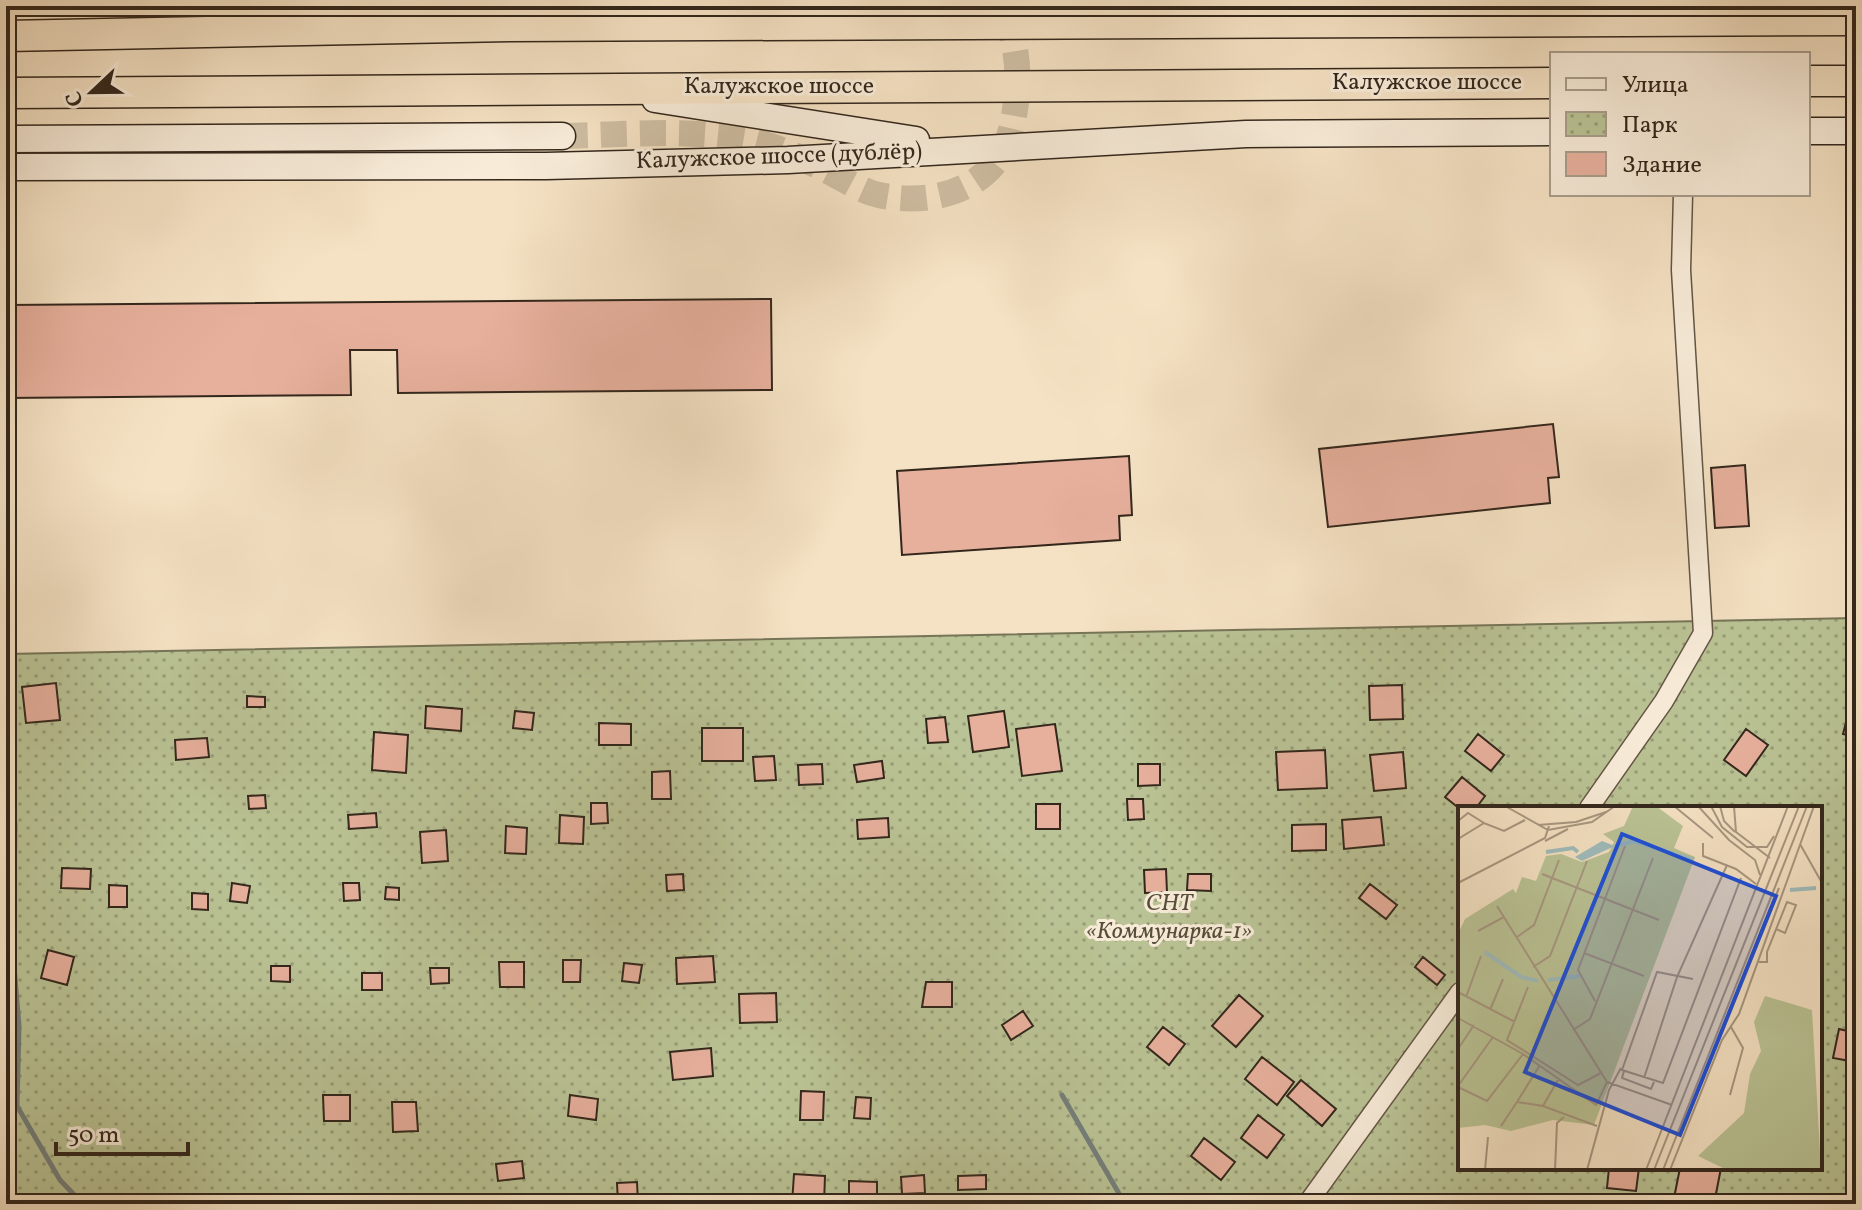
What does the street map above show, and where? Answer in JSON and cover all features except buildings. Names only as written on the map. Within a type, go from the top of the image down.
[{"type":"highway","points":[[6,36],[510,26],[1856,20]]},
{"type":"highway","points":[[1810,81],[1856,81]]},
{"type":"highway","name":"Калужское шоссе","points":[[6,93],[1550,83]]},
{"type":"main road","points":[[1265,22],[1413,6]]},
{"type":"main road","points":[[576,89],[980,148]]},
{"type":"main road","points":[[1810,131],[1854,130]]},
{"type":"main road","name":"Калужское шоссе (дублёр)","points":[[6,167],[546,166],[788,160],[1246,134],[1550,132]]},
{"type":"main road","points":[[6,139],[562,136]]},
{"type":"street","points":[[379,6],[510,26]]},
{"type":"street","points":[[1590,806],[1664,701],[1703,633],[1681,270],[1683,196]]},
{"type":"street","points":[[1307,1204],[1458,995]]},
{"type":"green space","name":"СНТ «Коммунарка-1»","points":[[1856,618],[1856,1204],[6,1204],[6,654]]},
{"type":"waterway","points":[[6,770],[15,824],[13,954],[19,1026],[17,1106],[60,1180],[83,1204]]},
{"type":"waterway","points":[[1062,1095],[1125,1204]]},
{"type":"tunnel","points":[[562,136],[673,133],[738,138],[782,150],[879,195],[900,198],[941,195],[977,180],[992,167],[1011,130],[1017,67],[1012,36],[1000,6]]}]
